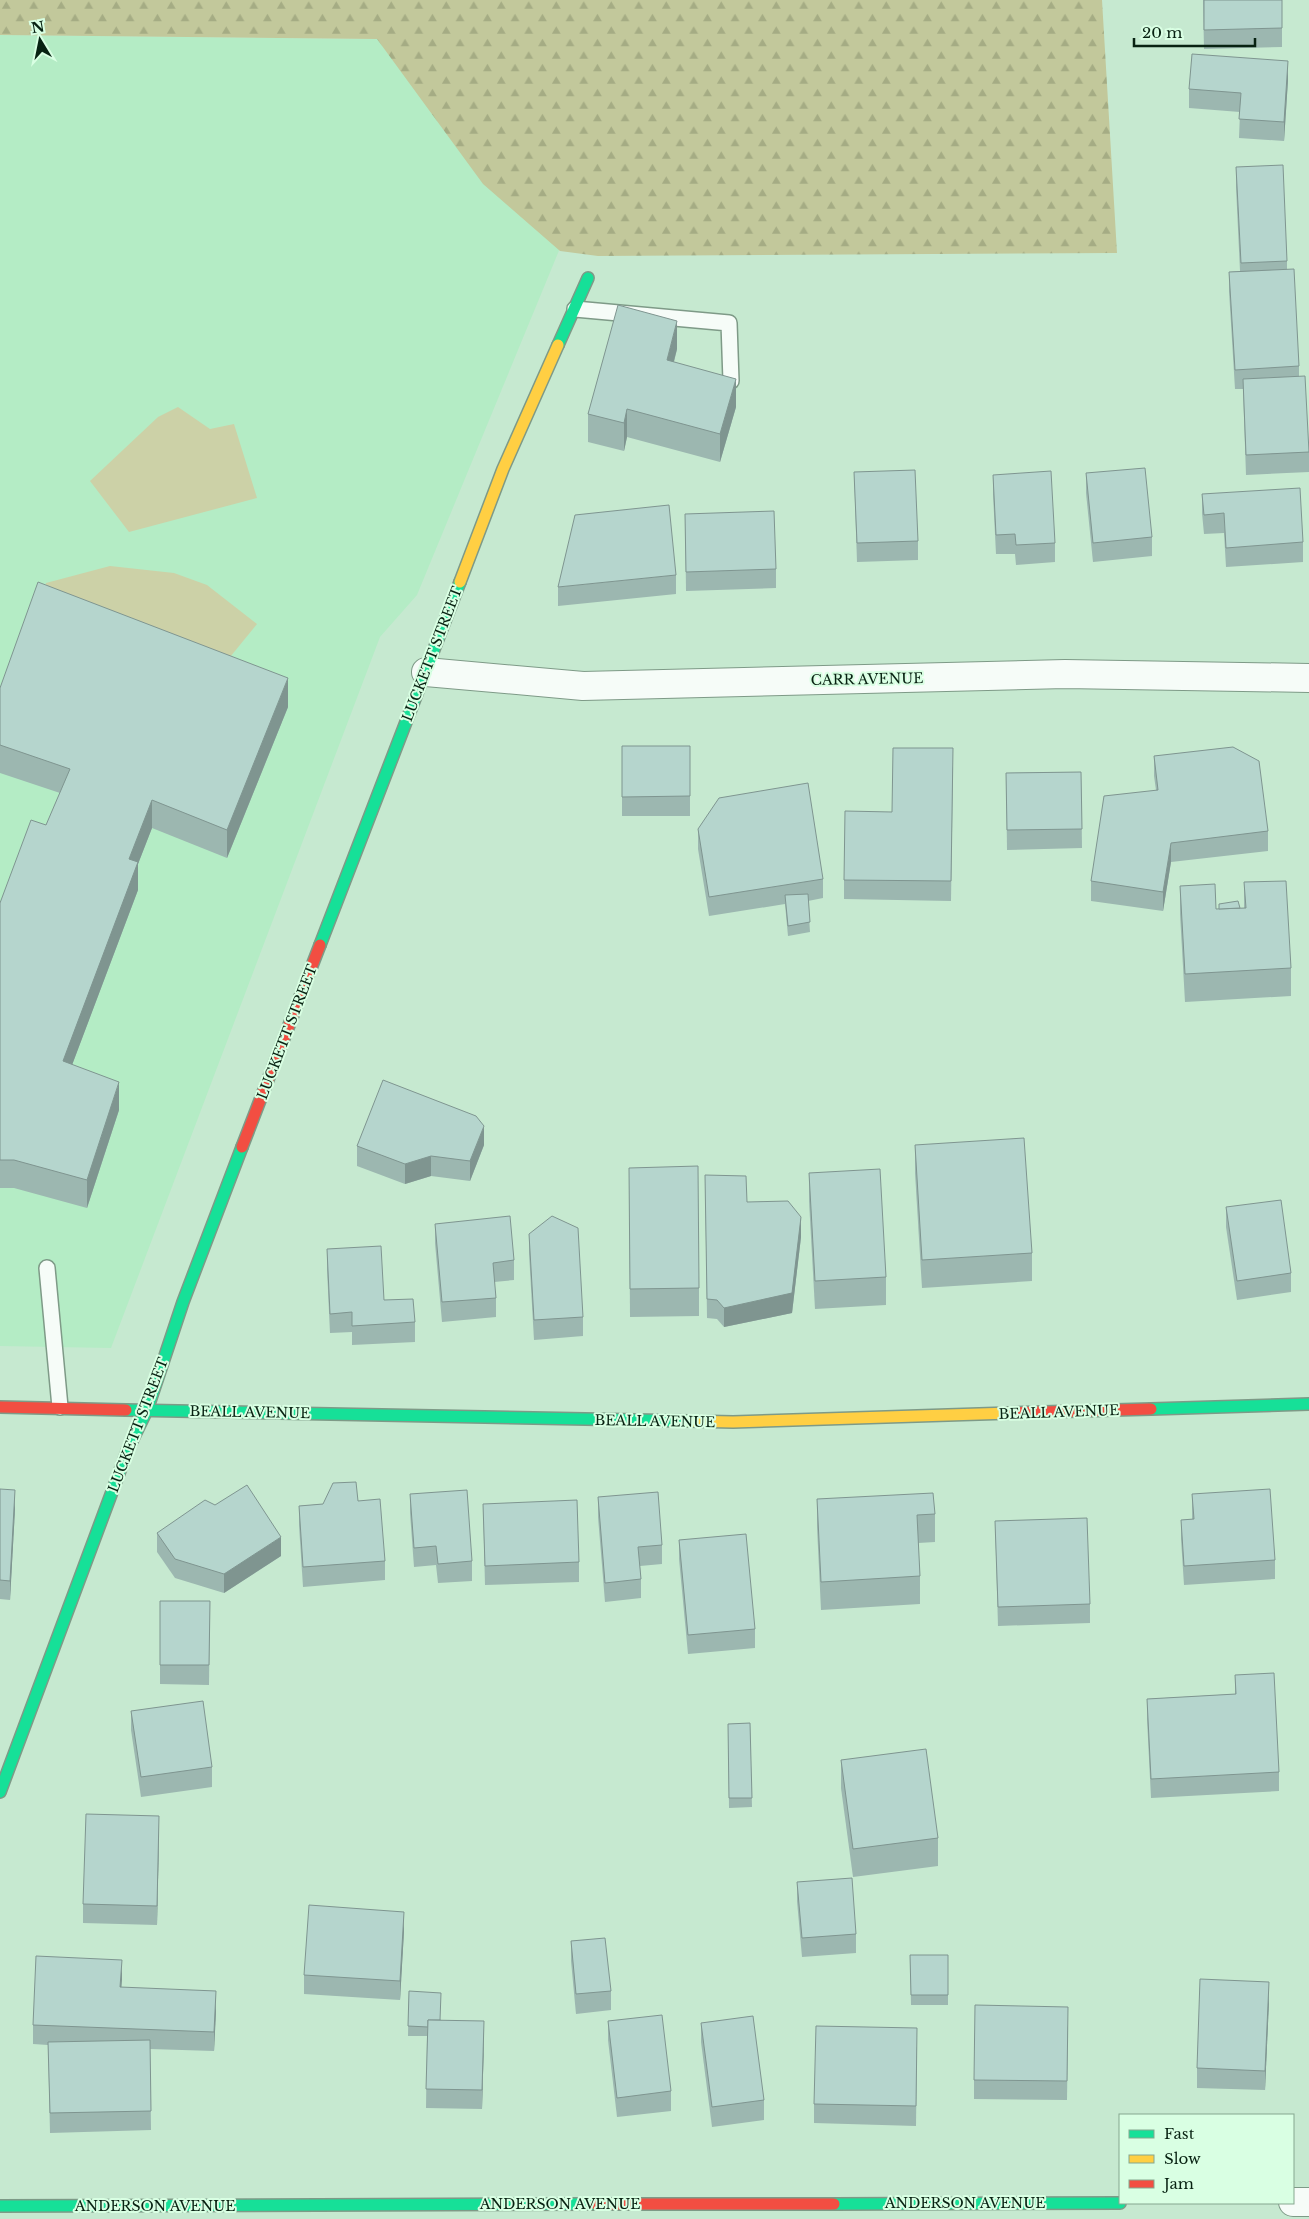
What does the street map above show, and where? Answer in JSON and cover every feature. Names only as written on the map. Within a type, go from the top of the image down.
[{"type":"street","name":"LUCKETT STREET","points":[[0,1792],[128,1449],[147,1410],[183,1302],[503,469],[588,278]]},
{"type":"street","name":"CARR AVENUE","points":[[426,672],[583,686],[1066,674],[1309,678]]},
{"type":"street","name":"BEALL AVENUE","points":[[0,1407],[733,1422],[1309,1404]]},
{"type":"street","points":[[1294,2202],[1309,2202]]},
{"type":"street","name":"ANDERSON AVENUE","points":[[0,2206],[1119,2203]]},
{"type":"lane","points":[[575,309],[729,323],[731,381]]},
{"type":"lane","points":[[47,1268],[60,1407]]},
{"type":"shaded area","points":[[0,35],[645,42],[417,595],[380,637],[111,1348],[0,1346]]},
{"type":"shaded area","points":[[178,407],[210,429],[234,424],[257,498],[129,532],[90,481],[158,417]]},
{"type":"shaded area","points":[[110,566],[174,573],[207,585],[257,624],[217,673],[42,606],[46,583]]},
{"type":"green space","points":[[0,0],[1102,0],[1117,253],[598,256],[560,251],[483,184],[377,39],[0,35]]},
{"type":"building","points":[[1204,0],[1282,0],[1282,28],[1204,30]]},
{"type":"building","points":[[1192,54],[1288,61],[1284,122],[1239,119],[1241,93],[1189,89]]},
{"type":"building","points":[[1283,165],[1287,261],[1241,263],[1236,167]]},
{"type":"building","points":[[1294,269],[1299,366],[1235,370],[1229,272]]},
{"type":"building","points":[[618,305],[677,321],[667,360],[736,379],[720,434],[627,409],[624,423],[588,414]]},
{"type":"building","points":[[1305,376],[1309,452],[1246,455],[1243,379]]},
{"type":"building","points":[[1145,468],[1152,537],[1093,543],[1086,473]]},
{"type":"building","points":[[915,470],[918,541],[857,543],[854,472]]},
{"type":"building","points":[[1051,471],[1055,543],[1016,545],[1015,534],[996,535],[993,475]]},
{"type":"building","points":[[1300,488],[1303,542],[1226,548],[1224,513],[1204,515],[1202,494]]},
{"type":"building","points":[[669,505],[676,575],[558,587],[575,515]]},
{"type":"building","points":[[774,511],[776,569],[686,572],[685,514]]},
{"type":"building","points":[[38,582],[288,678],[227,830],[152,800],[129,859],[138,862],[63,1061],[119,1082],[87,1180],[14,1160],[0,1160],[0,903],[31,820],[46,825],[70,769],[0,745],[0,688]]},
{"type":"building","points":[[622,746],[690,746],[690,796],[622,797]]},
{"type":"building","points":[[1233,747],[1259,761],[1268,831],[1171,843],[1163,892],[1091,881],[1104,796],[1158,790],[1154,756]]},
{"type":"building","points":[[893,748],[953,748],[951,881],[844,880],[845,811],[892,812]]},
{"type":"building","points":[[1081,772],[1082,829],[1007,830],[1006,773]]},
{"type":"building","points":[[808,783],[823,879],[709,897],[698,829],[719,798]]},
{"type":"building","points":[[1286,881],[1291,968],[1185,974],[1180,886],[1215,884],[1216,909],[1246,908],[1244,882]]},
{"type":"building","points":[[808,894],[810,922],[788,926],[785,895]]},
{"type":"building","points":[[1238,901],[1240,908],[1219,909],[1219,904]]},
{"type":"building","points":[[383,1080],[476,1116],[484,1126],[470,1161],[431,1156],[405,1164],[357,1146]]},
{"type":"building","points":[[1024,1138],[1032,1253],[922,1260],[915,1145]]},
{"type":"building","points":[[698,1166],[699,1288],[630,1289],[629,1168]]},
{"type":"building","points":[[880,1169],[886,1277],[815,1281],[809,1173]]},
{"type":"building","points":[[705,1175],[746,1176],[747,1202],[788,1201],[801,1217],[792,1293],[724,1308],[717,1300],[707,1299]]},
{"type":"building","points":[[1281,1200],[1291,1273],[1237,1281],[1226,1207]]},
{"type":"building","points":[[510,1216],[514,1260],[493,1263],[496,1298],[442,1302],[435,1224]]},
{"type":"building","points":[[552,1216],[578,1228],[583,1317],[534,1320],[529,1234]]},
{"type":"building","points":[[381,1246],[384,1300],[413,1299],[415,1322],[352,1326],[352,1312],[330,1314],[327,1249]]},
{"type":"building","points":[[356,1482],[358,1501],[380,1499],[385,1561],[303,1567],[299,1506],[323,1504],[333,1483]]},
{"type":"building","points":[[247,1485],[281,1537],[224,1574],[175,1559],[157,1533],[205,1500],[215,1505]]},
{"type":"building","points":[[0,1489],[15,1490],[10,1581],[0,1580]]},
{"type":"building","points":[[1270,1489],[1275,1560],[1184,1566],[1181,1520],[1194,1519],[1192,1494]]},
{"type":"building","points":[[467,1490],[472,1561],[438,1564],[436,1546],[414,1548],[410,1494]]},
{"type":"building","points":[[658,1492],[662,1545],[638,1547],[641,1579],[605,1583],[598,1497]]},
{"type":"building","points":[[933,1493],[935,1514],[917,1515],[920,1576],[821,1582],[817,1499]]},
{"type":"building","points":[[577,1500],[579,1562],[485,1566],[483,1504]]},
{"type":"building","points":[[1087,1518],[1090,1604],[998,1607],[995,1521]]},
{"type":"building","points":[[746,1534],[755,1629],[688,1635],[679,1540]]},
{"type":"building","points":[[160,1601],[210,1601],[209,1665],[160,1665]]},
{"type":"building","points":[[1274,1673],[1279,1772],[1151,1779],[1147,1699],[1236,1694],[1235,1675]]},
{"type":"building","points":[[203,1701],[212,1767],[141,1777],[131,1711]]},
{"type":"building","points":[[750,1723],[752,1798],[729,1798],[728,1724]]},
{"type":"building","points":[[926,1749],[938,1838],[853,1849],[841,1760]]},
{"type":"building","points":[[86,1814],[159,1816],[157,1906],[83,1904]]},
{"type":"building","points":[[852,1878],[856,1934],[802,1938],[797,1882]]},
{"type":"building","points":[[309,1905],[404,1912],[400,1981],[304,1975]]},
{"type":"building","points":[[605,1938],[611,1991],[576,1994],[571,1941]]},
{"type":"building","points":[[910,1955],[948,1955],[948,1995],[911,1995]]},
{"type":"building","points":[[36,1956],[122,1960],[120,1987],[216,1991],[214,2032],[33,2025]]},
{"type":"building","points":[[1200,1979],[1269,1982],[1265,2071],[1197,2068]]},
{"type":"building","points":[[409,1991],[441,1993],[440,2020],[428,2020],[428,2027],[408,2026]]},
{"type":"building","points":[[975,2005],[1068,2007],[1067,2081],[974,2080]]},
{"type":"building","points":[[662,2015],[671,2091],[617,2098],[608,2021]]},
{"type":"building","points":[[753,2016],[764,2100],[712,2107],[701,2023]]},
{"type":"building","points":[[428,2020],[484,2021],[482,2090],[426,2089]]},
{"type":"building","points":[[816,2026],[917,2028],[916,2106],[814,2104]]},
{"type":"building","points":[[150,2040],[151,2111],[50,2113],[48,2042]]},
{"type":"traffic: fast","points":[[558,345],[588,278]]},
{"type":"traffic: fast","points":[[320,945],[460,582]]},
{"type":"traffic: fast","points":[[0,1792],[128,1449],[147,1410],[183,1302],[242,1147]]},
{"type":"traffic: fast","points":[[1151,1409],[1309,1404]]},
{"type":"traffic: fast","points":[[126,1410],[688,1421]]},
{"type":"traffic: fast","points":[[834,2204],[1119,2203]]},
{"type":"traffic: fast","points":[[0,2206],[596,2204]]},
{"type":"traffic: slow","points":[[460,582],[503,469],[558,345]]},
{"type":"traffic: slow","points":[[688,1421],[733,1422],[1010,1413]]},
{"type":"traffic: jam","points":[[242,1147],[320,945]]},
{"type":"traffic: jam","points":[[0,1407],[126,1410]]},
{"type":"traffic: jam","points":[[1010,1413],[1151,1409]]},
{"type":"traffic: jam","points":[[596,2204],[834,2204]]}]
